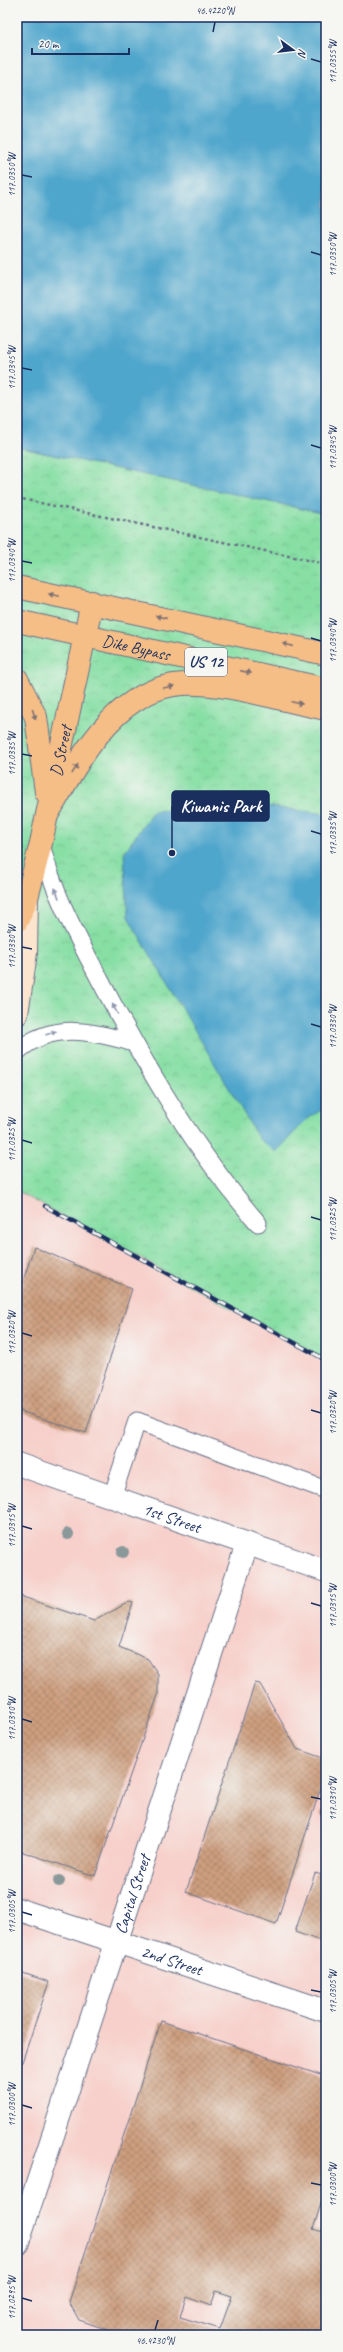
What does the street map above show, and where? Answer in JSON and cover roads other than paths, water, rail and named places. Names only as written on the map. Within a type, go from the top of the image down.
[{"type":"highway","name":"Dike Bypass","points":[[17,587],[92,602],[326,654]]},
{"type":"highway","name":"D Street","points":[[17,921],[27,898],[41,843],[92,602]]},
{"type":"highway","name":"Dike Bypass","points":[[17,621],[326,689]]},
{"type":"highway","points":[[17,679],[36,717],[41,744],[47,815]]},
{"type":"highway","points":[[47,815],[76,767],[104,727],[140,696],[162,688],[183,684],[204,686],[326,709]]},
{"type":"main road","name":"D Street","points":[[17,1014],[26,953],[27,898]]},
{"type":"street","name":"1st Street","points":[[17,1464],[326,1571]]},
{"type":"street","name":"Capital Street","points":[[17,2245],[247,1544]]},
{"type":"street","name":"2nd Street","points":[[17,1909],[326,2012]]},
{"type":"lane","points":[[41,843],[47,866],[64,912],[134,1043],[212,1166],[258,1223]]},
{"type":"lane","points":[[17,1052],[37,1038],[58,1031],[97,1034],[134,1043]]},
{"type":"lane","points":[[112,1497],[137,1421],[326,1490]]},
{"type":"water","points":[[17,17],[326,17],[326,514],[17,447]]},
{"type":"water","points":[[258,805],[326,814],[326,1107],[306,1120],[276,1152],[259,1139],[128,917],[124,853],[153,811]]},
{"type":"railway","points":[[45,1206],[326,1360]]},
{"type":"place","name":"Kiwanis Park","points":[[172,853]]}]
